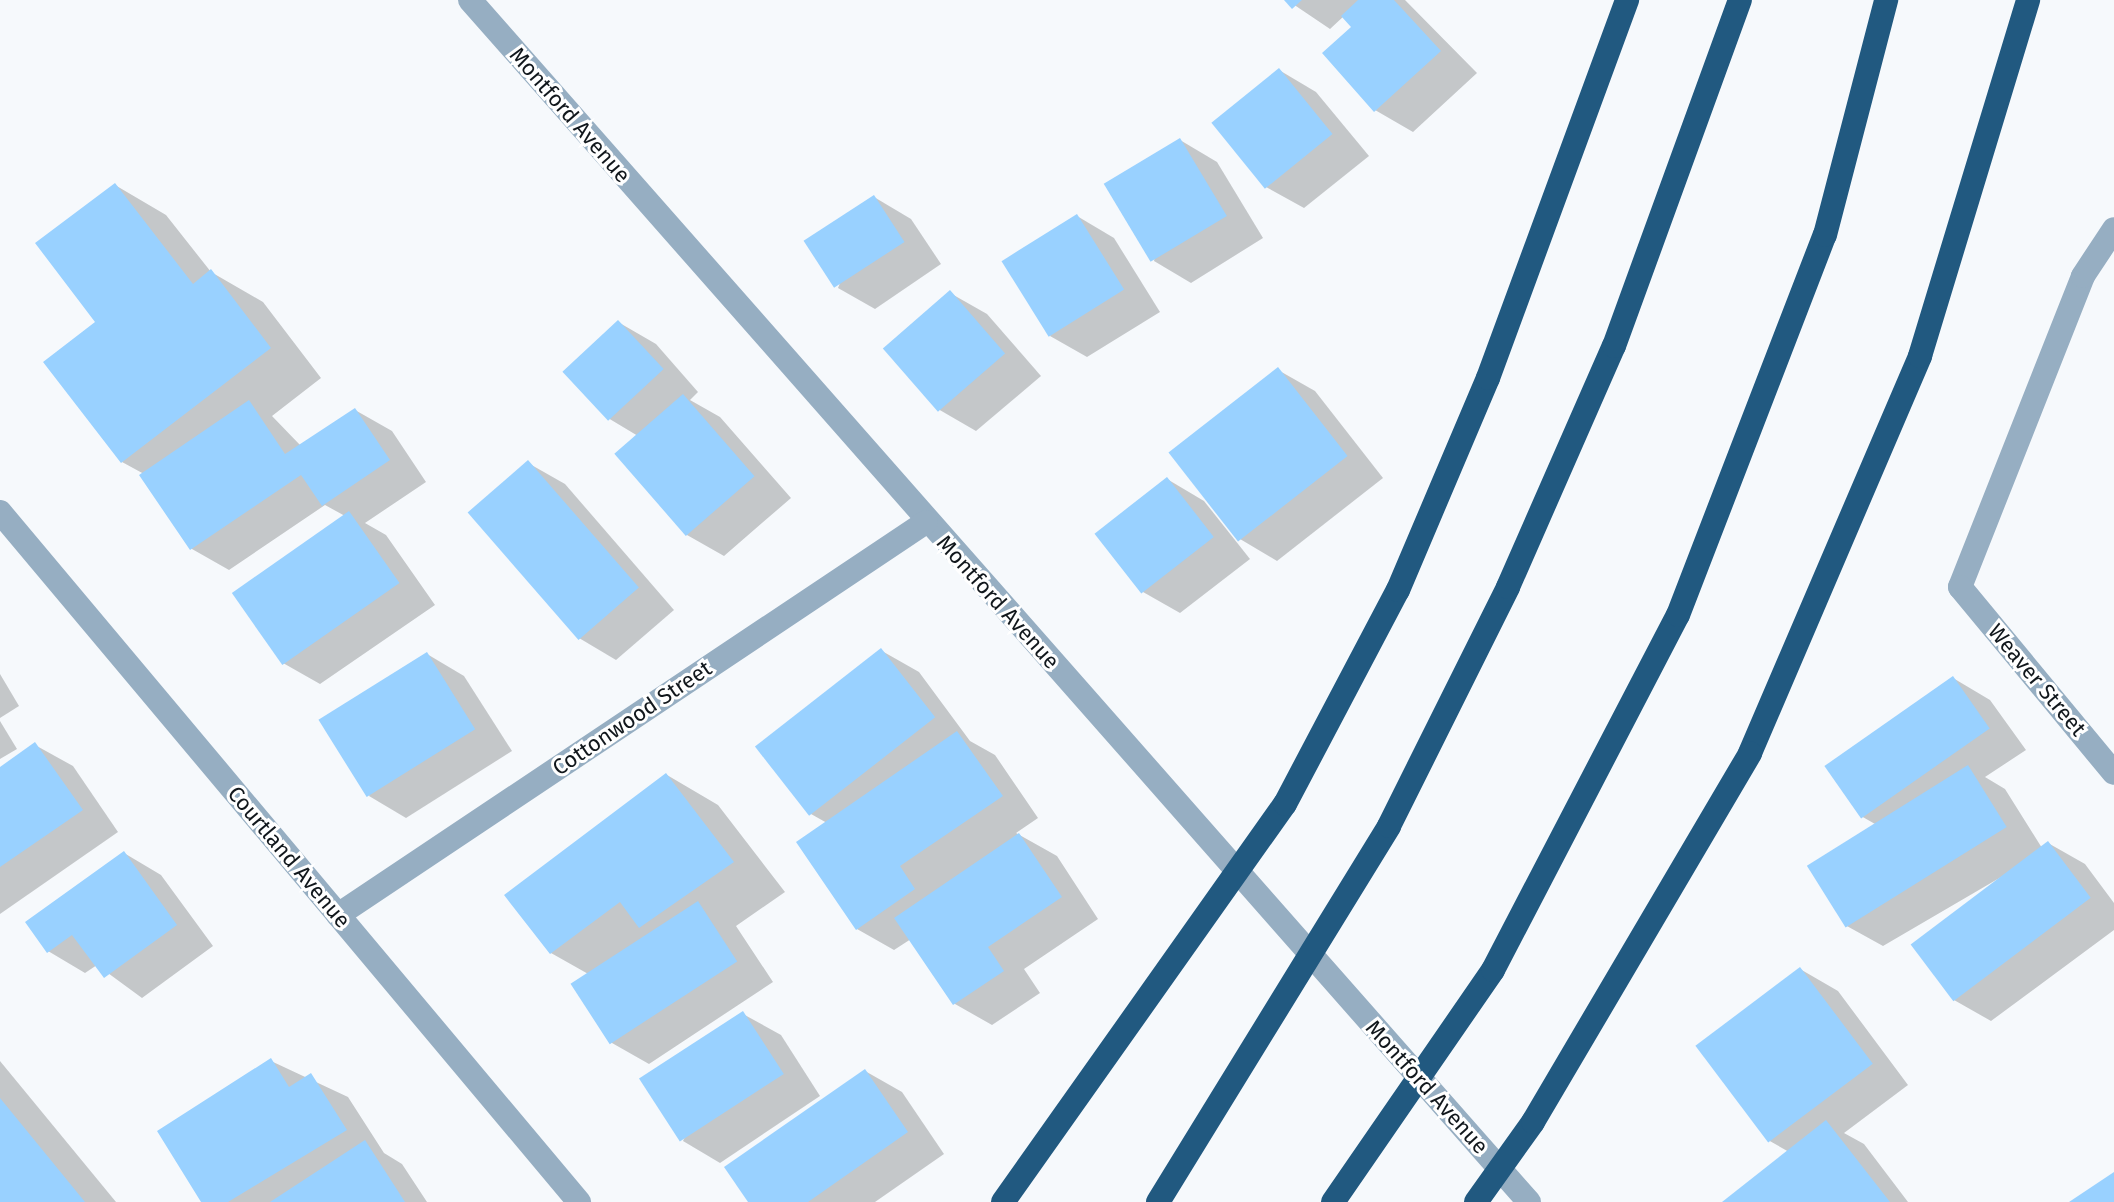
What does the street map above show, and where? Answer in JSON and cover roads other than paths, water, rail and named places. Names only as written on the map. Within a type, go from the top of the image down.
[{"type":"highway","points":[[1003,1202],[1285,804],[1398,590],[1488,378],[1627,0]]},
{"type":"highway","points":[[1158,1202],[1389,826],[1508,587],[1614,346],[1740,0]]},
{"type":"highway","points":[[1333,1202],[1493,970],[1678,615],[1825,235],[1886,0]]},
{"type":"highway","points":[[1476,1202],[1533,1122],[1750,753],[1920,356],[2028,0]]},
{"type":"street","name":"Montford Avenue","points":[[470,0],[926,522],[1529,1202]]},
{"type":"street","name":"Weaver Street","points":[[2114,229],[2083,276],[1960,587],[2114,773]]},
{"type":"street","name":"Courtland Avenue","points":[[0,512],[579,1202]]},
{"type":"street","name":"Cottonwood Street","points":[[338,915],[926,522]]}]
